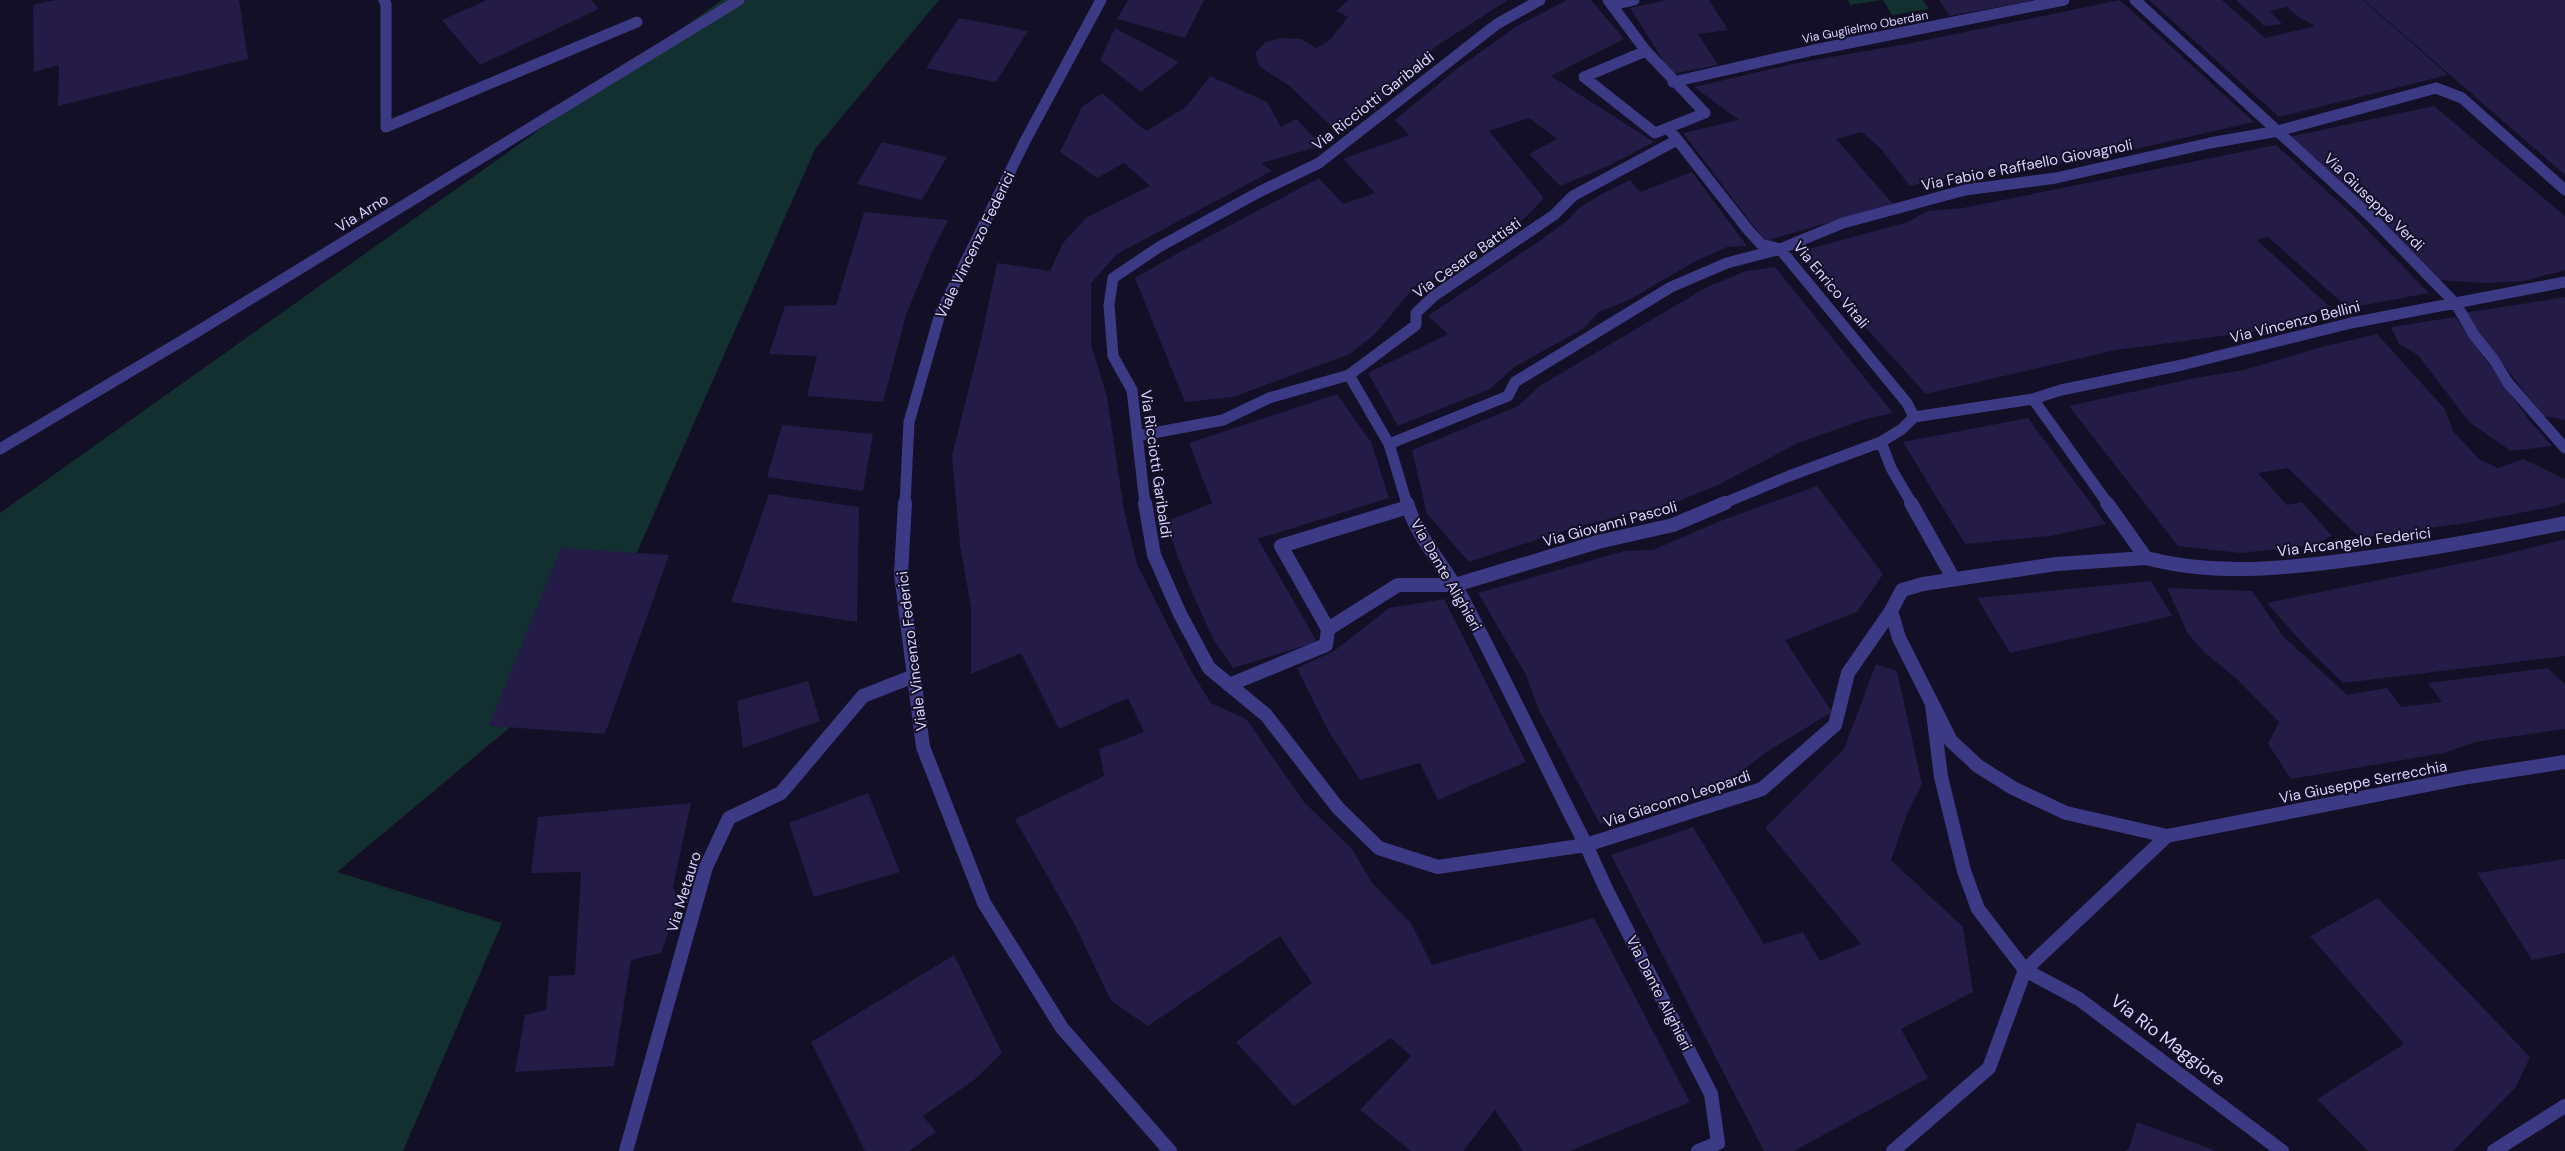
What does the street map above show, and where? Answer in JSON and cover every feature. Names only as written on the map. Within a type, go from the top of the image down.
[{"type":"street","points":[[384,0],[386,4],[386,127],[637,22]]},
{"type":"street","name":"Via Arno","points":[[0,449],[195,334],[588,90],[739,0]]},
{"type":"street","name":"Viale Vincenzo Federici","points":[[1101,0],[1025,141],[940,314],[909,422],[901,574],[923,748],[984,904],[1062,1028],[1170,1151]]},
{"type":"street","name":"Via Ricciotti Garibaldi","points":[[1379,848],[1338,808],[1266,715],[1209,668],[1180,614],[1154,555],[1132,390],[1113,356],[1109,305],[1114,278],[1160,247],[1259,192],[1319,163],[1497,24],[1540,0]]},
{"type":"street","points":[[1610,2],[1634,0]]},
{"type":"street","name":"Via Guglielmo Oberdan","points":[[1673,82],[1814,50],[2064,0]]},
{"type":"street","name":"Via Giuseppe Verdi","points":[[2136,0],[2372,218],[2456,304],[2474,335],[2494,360],[2508,383],[2565,448]]},
{"type":"street","points":[[1610,2],[1646,52],[1705,113],[1655,133],[1584,77],[1646,52]]},
{"type":"street","name":"Via Fabio e Raffaello Giovagnoli","points":[[1389,444],[1508,396],[1516,382],[1671,287],[1727,263],[1780,248],[1843,223],[1948,194],[2056,178],[2210,143],[2278,131],[2436,88],[2462,98],[2565,190]]},
{"type":"street","name":"Via Enrico Vitali","points":[[1668,128],[1761,244],[1780,248],[1907,403],[1914,417]]},
{"type":"street","name":"Via Cesare Battisti","points":[[1137,436],[1223,420],[1269,398],[1349,375],[1416,325],[1416,313],[1434,296],[1554,216],[1573,196],[1634,165],[1677,140]]},
{"type":"street","name":"Via Vincenzo Bellini","points":[[1914,417],[2033,399],[2062,390],[2200,361],[2351,323],[2565,282]]},
{"type":"street","name":"Via Dante Alighieri","points":[[1349,375],[1389,444],[1412,520],[1455,584],[1551,772],[1607,891],[1711,1094],[1718,1143],[1698,1151]]},
{"type":"street","points":[[2033,399],[2146,558]]},
{"type":"street","name":"Via Giovanni Pascoli","points":[[1328,629],[1398,585],[1455,584],[1598,542],[1673,526],[1789,476],[1881,442],[1902,429],[1914,417]]},
{"type":"street","points":[[1881,442],[1891,468],[1953,578],[1902,590],[1890,611],[1899,638],[1951,741],[1978,766],[2013,788],[2066,813],[2167,836]]},
{"type":"street","points":[[1229,685],[1326,646],[1328,629],[1281,546],[1408,507]]},
{"type":"street","name":"Via Arcangelo Federici","points":[[1953,578],[2056,564],[2146,558],[2176,566],[2223,570],[2294,568],[2455,546],[2565,523]]},
{"type":"street","name":"Via Giacomo Leopardi","points":[[1379,848],[1438,867],[1586,845],[1762,789],[1835,725],[1848,672],[1890,611]]},
{"type":"street","name":"Via Metauro","points":[[626,1151],[706,867],[729,818],[781,793],[863,696],[914,676]]},
{"type":"street","points":[[1932,705],[1941,777],[1964,871],[1978,909],[2025,970]]},
{"type":"street","name":"Via Giuseppe Serrecchia","points":[[2167,836],[2468,778],[2565,762]]},
{"type":"street","points":[[1893,1151],[1988,1068],[2025,970],[2167,836]]},
{"type":"street","name":"Via Rio Maggiore","points":[[2025,970],[2079,999],[2282,1151]]},
{"type":"street","points":[[2494,1151],[2529,1126],[2565,1106]]},
{"type":"green space","points":[[722,0],[939,0],[815,149],[589,661],[337,872],[502,923],[403,1151],[0,1151],[0,513]]},
{"type":"green space","points":[[1848,0],[1883,0],[1850,5]]},
{"type":"green space","points":[[1883,0],[1922,0],[1929,9],[1892,15]]},
{"type":"building","points":[[55,0],[239,0],[248,59],[58,106],[59,65],[34,72],[33,5]]},
{"type":"building","points":[[487,0],[591,0],[599,9],[480,65],[442,20]]},
{"type":"building","points":[[1128,0],[1204,0],[1185,38],[1117,19]]},
{"type":"building","points":[[1349,0],[1508,0],[1435,47],[1390,93],[1338,133],[1291,87],[1260,67],[1255,53],[1266,42],[1281,38],[1301,39],[1316,48],[1330,40],[1348,17],[1336,11]]},
{"type":"building","points":[[1567,0],[1591,0],[1624,39],[1551,76],[1654,142],[1608,166],[1560,186],[1529,154],[1557,139],[1529,118],[1489,131],[1544,198],[1525,218],[1438,277],[1414,287],[1376,333],[1350,354],[1233,397],[1185,402],[1135,278],[1319,178],[1343,204],[1375,193],[1343,159],[1409,135],[1395,120],[1458,68],[1517,26]]},
{"type":"building","points":[[1667,0],[1709,0],[1728,30],[1698,34],[1718,65],[1672,74],[1630,8]]},
{"type":"building","points":[[1939,0],[2031,0],[2031,1],[1950,16]]},
{"type":"building","points":[[2120,0],[2254,122],[2113,154],[2017,171],[1940,179],[1910,186],[1881,149],[1862,132],[1836,139],[1893,204],[1765,241],[1683,133],[1739,120],[1694,87],[1802,62],[1907,44]]},
{"type":"building","points":[[2149,0],[2222,0],[2265,38],[2316,26],[2298,17],[2287,7],[2270,11],[2282,24],[2265,26],[2236,0],[2363,0],[2448,75],[2279,117]]},
{"type":"building","points":[[2364,0],[2565,0],[2565,175]]},
{"type":"building","points":[[959,18],[1028,31],[996,82],[926,68]]},
{"type":"building","points":[[1115,28],[1179,62],[1141,92],[1100,60]]},
{"type":"building","points":[[1210,76],[1267,102],[1281,127],[1297,119],[1321,146],[1261,163],[1272,171],[1117,254],[1091,283],[1091,344],[1107,397],[1124,510],[1137,564],[1191,671],[1211,703],[1246,719],[1304,802],[1352,849],[1373,884],[1411,923],[1432,965],[1594,918],[1690,1102],[1570,1151],[1523,1151],[1495,1110],[1463,1151],[1411,1151],[1360,1110],[1411,1056],[1391,1038],[1294,1106],[1236,1042],[1312,983],[1280,936],[1148,1026],[1111,1001],[1075,925],[1015,819],[1104,776],[1099,749],[1144,732],[1128,698],[1059,729],[1021,653],[971,674],[971,607],[960,545],[952,456],[981,340],[997,263],[1050,271],[1063,243],[1086,218],[1150,186],[1124,163],[1097,178],[1060,152],[1082,107],[1102,93],[1146,131],[1186,107]]},
{"type":"building","points":[[2434,106],[2565,216],[2565,270],[2524,281],[2484,283],[2439,280],[2288,137]]},
{"type":"building","points":[[882,142],[947,157],[922,200],[857,184]]},
{"type":"building","points":[[2276,145],[2350,212],[2429,293],[2348,308],[2268,237],[2257,240],[2330,307],[2252,332],[2116,350],[1926,394],[1797,252],[1908,222],[1927,211],[1963,208]]},
{"type":"building","points":[[1692,172],[1747,246],[1727,247],[1694,262],[1629,300],[1599,312],[1583,329],[1514,367],[1490,389],[1398,426],[1368,373],[1448,334],[1428,316],[1542,239],[1568,220],[1579,208],[1600,195],[1630,180],[1640,192]]},
{"type":"building","points":[[864,212],[948,220],[929,259],[906,315],[883,402],[807,396],[817,356],[769,354],[785,306],[836,305]]},
{"type":"building","points":[[1775,267],[1893,413],[1866,419],[1798,443],[1718,485],[1674,503],[1576,527],[1469,562],[1427,514],[1412,450],[1518,406],[1541,385],[1707,287],[1746,271]]},
{"type":"building","points":[[2565,297],[2565,420],[2543,416],[2464,313]]},
{"type":"building","points":[[2455,317],[2529,420],[2552,446],[2511,451],[2469,422],[2418,355],[2399,344],[2391,327]]},
{"type":"building","points":[[2377,334],[2444,408],[2454,432],[2480,460],[2498,468],[2523,459],[2565,479],[2565,502],[2557,506],[2466,523],[2360,538],[2288,468],[2258,473],[2287,505],[2302,502],[2332,536],[2314,545],[2241,553],[2178,546],[2069,406],[2190,379],[2244,370],[2322,347]]},
{"type":"building","points":[[1337,394],[1371,442],[1389,498],[1258,539],[1317,642],[1233,668],[1213,639],[1187,581],[1165,522],[1212,503],[1189,443]]},
{"type":"building","points":[[2028,418],[2106,524],[2050,536],[1965,544],[1903,442]]},
{"type":"building","points":[[782,425],[873,434],[863,491],[767,477]]},
{"type":"building","points":[[1817,486],[1883,574],[1857,612],[1785,640],[1832,712],[1768,751],[1722,786],[1600,824],[1539,710],[1526,675],[1478,593],[1624,551],[1653,550],[1720,521]]},
{"type":"building","points":[[769,494],[859,507],[857,622],[731,602]]},
{"type":"building","points":[[2565,539],[2565,656],[2343,683],[2306,647],[2267,603],[2507,554]]},
{"type":"building","points":[[561,548],[669,555],[605,734],[489,726]]},
{"type":"building","points":[[2151,581],[2172,616],[2010,653],[1977,598]]},
{"type":"building","points":[[2167,588],[2252,591],[2283,636],[2347,695],[2387,688],[2401,707],[2442,702],[2428,683],[2548,668],[2565,684],[2565,729],[2475,742],[2444,753],[2291,779],[2268,744],[2279,722],[2239,681],[2204,652],[2188,634]]},
{"type":"building","points":[[1444,599],[1526,762],[1438,800],[1420,763],[1360,780],[1326,727],[1297,668],[1334,651],[1389,608]]},
{"type":"building","points":[[1876,664],[1897,671],[1922,784],[1907,814],[1891,860],[1963,927],[1973,992],[1901,1029],[1928,1078],[1794,1151],[1764,1151],[1611,855],[1693,827],[1764,944],[1803,932],[1820,961],[1861,944],[1765,828],[1844,749]]},
{"type":"building","points":[[808,681],[820,721],[743,748],[737,701]]},
{"type":"building","points":[[868,793],[900,872],[814,897],[789,823]]},
{"type":"building","points":[[691,803],[673,887],[679,903],[661,953],[631,960],[614,1066],[515,1072],[525,1015],[546,1010],[549,976],[575,975],[581,872],[531,873],[538,817]]},
{"type":"building","points":[[2565,859],[2565,953],[2532,960],[2477,873]]},
{"type":"building","points":[[2378,898],[2530,1057],[2516,1087],[2453,1151],[2368,1151],[2317,1099],[2404,1044],[2310,936]]},
{"type":"building","points":[[954,955],[1002,1053],[974,1080],[923,1116],[936,1132],[909,1151],[865,1151],[811,1042]]},
{"type":"building","points":[[2137,1122],[2217,1151],[2125,1151],[2129,1149]]}]
